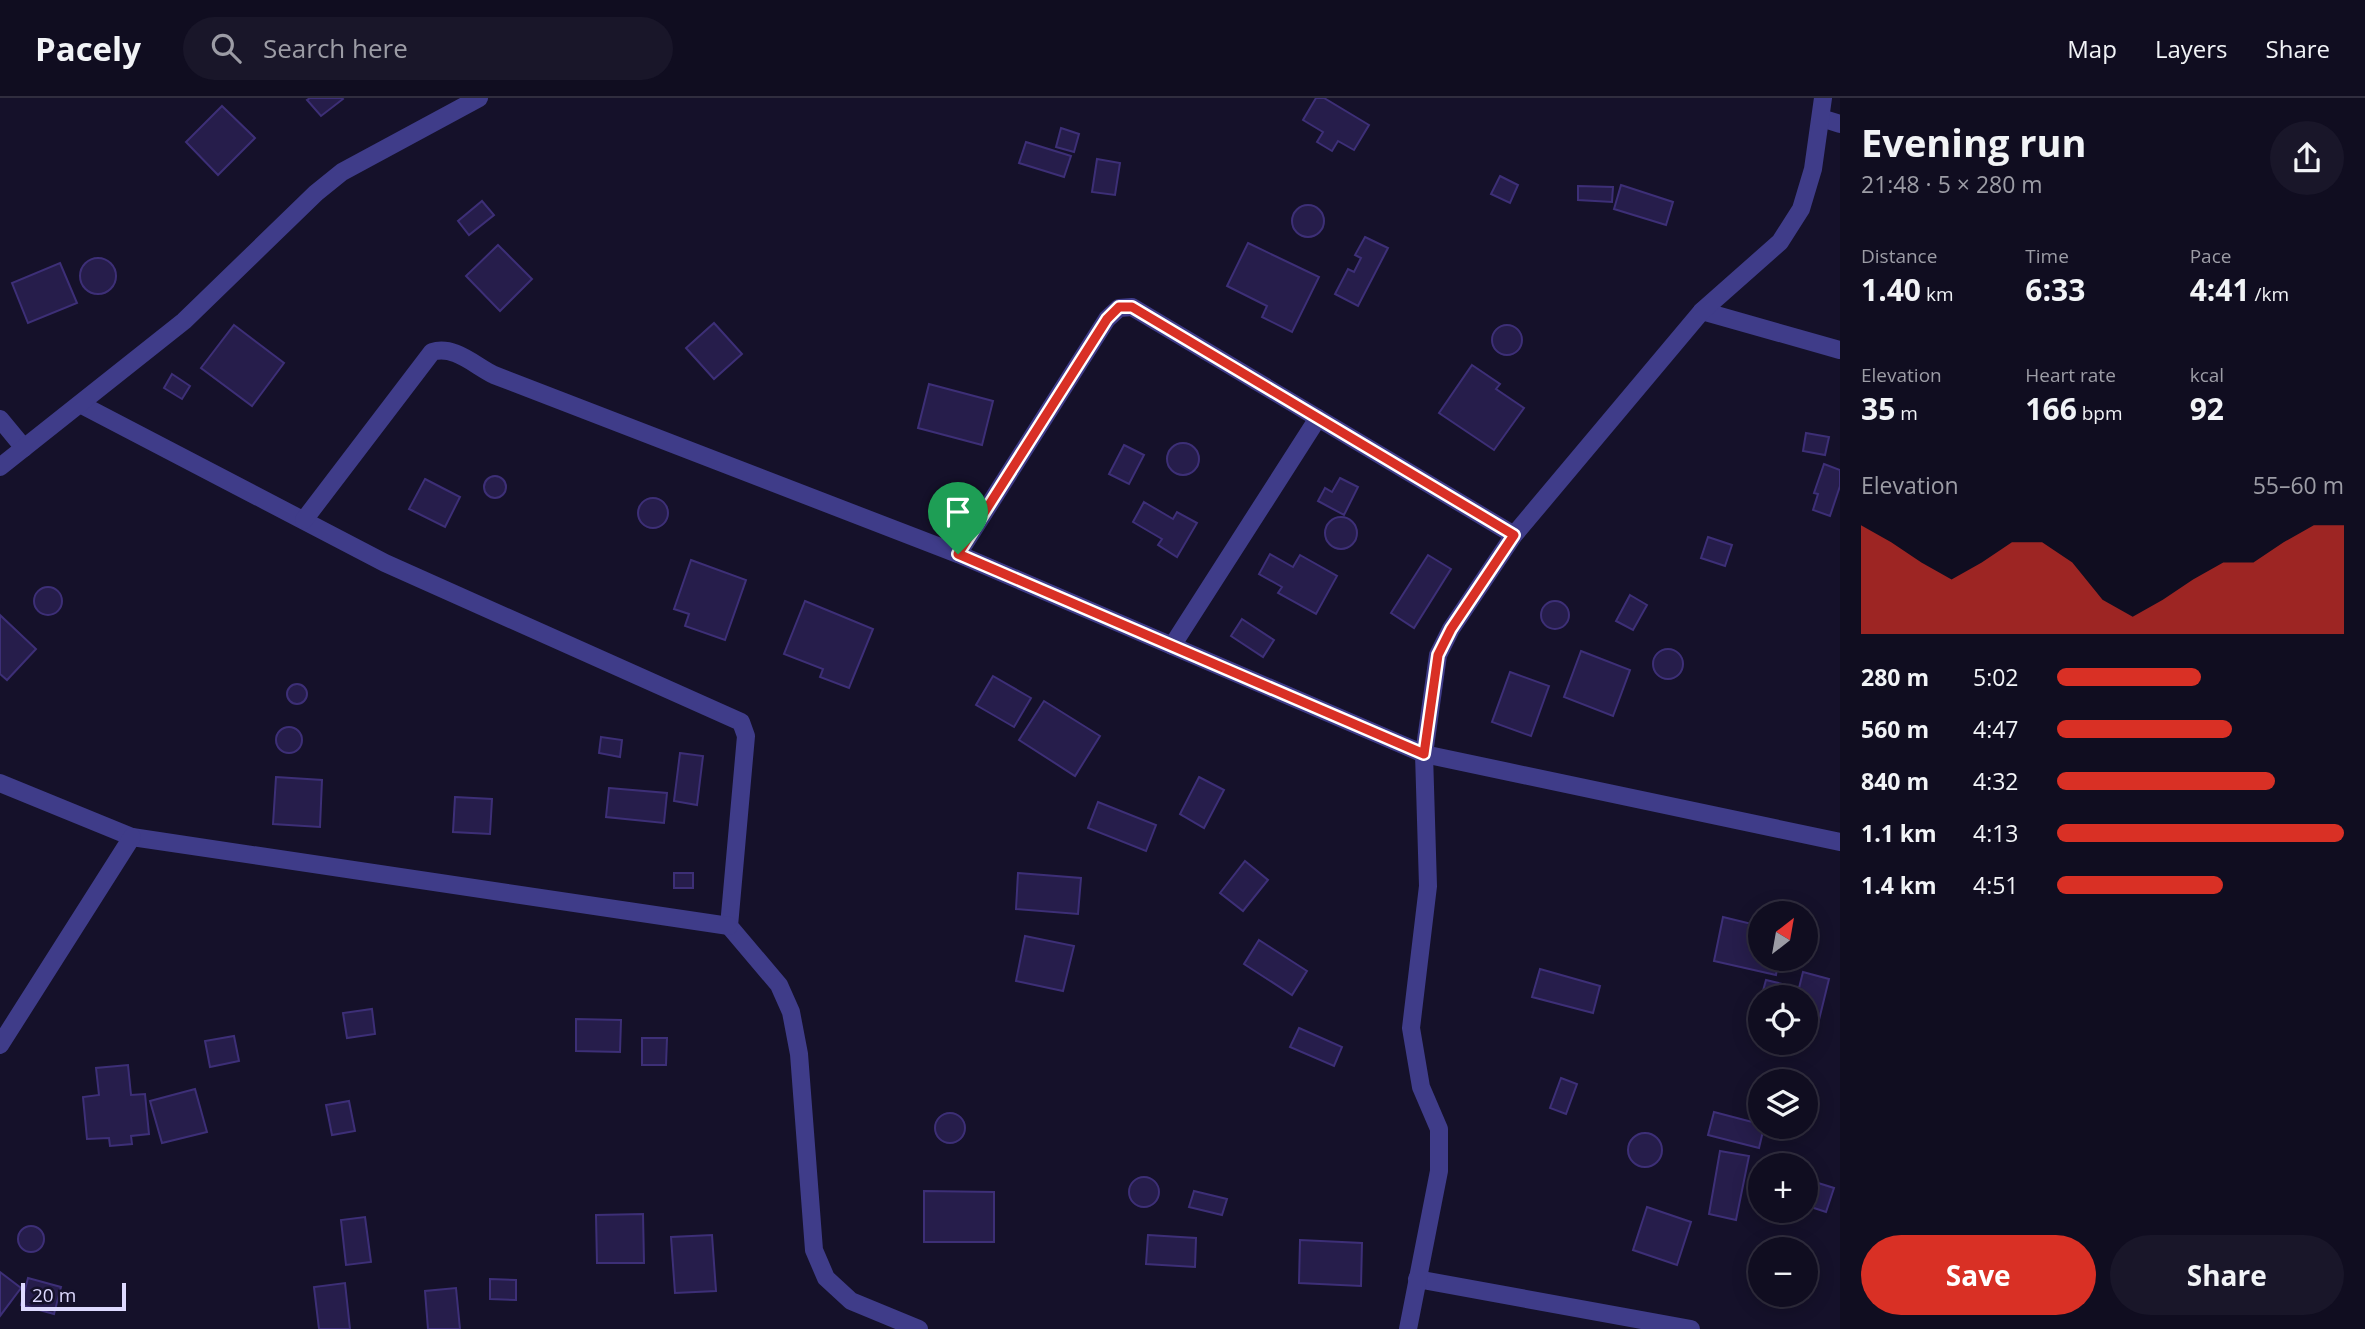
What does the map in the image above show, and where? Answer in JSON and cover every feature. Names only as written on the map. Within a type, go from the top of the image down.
[{"type":"street","points":[[0,467],[184,321],[316,193],[342,172],[479,98]]},
{"type":"street","points":[[1408,1329],[1438,1171],[1438,1129],[1421,1087],[1411,1028],[1428,886],[1424,754],[1438,655],[1451,629],[1514,535],[1703,312],[1780,242],[1801,209],[1813,169],[1823,98]]},
{"type":"street","points":[[1821,118],[1840,124]]},
{"type":"street","points":[[958,554],[1107,319],[1119,307],[1132,307],[1514,535]]},
{"type":"street","points":[[1703,312],[1840,350]]},
{"type":"street","points":[[303,520],[432,352],[441,349],[452,351],[494,375],[958,554],[1424,754],[1840,842]]},
{"type":"street","points":[[80,404],[385,563],[741,722],[746,736],[729,926]]},
{"type":"street","points":[[1172,646],[1318,418]]},
{"type":"street","points":[[0,419],[24,448]]},
{"type":"street","points":[[0,783],[132,837],[729,926],[779,985],[791,1012],[799,1054],[814,1250],[826,1278],[851,1301],[919,1329]]},
{"type":"street","points":[[0,1045],[132,837]]},
{"type":"street","points":[[1418,1279],[1691,1329]]},
{"type":"building","points":[[1316,98],[1324,98],[1369,125],[1354,150],[1338,141],[1332,151],[1317,142],[1323,132],[1303,120]]},
{"type":"building","points":[[343,99],[321,116],[307,100]]},
{"type":"building","points":[[222,106],[255,138],[218,175],[186,142]]},
{"type":"building","points":[[1061,128],[1079,134],[1074,152],[1056,147]]},
{"type":"building","points":[[1026,142],[1071,156],[1064,177],[1019,163]]},
{"type":"building","points":[[1097,159],[1120,163],[1115,195],[1092,192]]},
{"type":"building","points":[[1500,176],[1518,185],[1510,203],[1491,194]]},
{"type":"building","points":[[1621,185],[1673,202],[1666,225],[1614,209]]},
{"type":"building","points":[[1578,186],[1613,187],[1612,202],[1578,200]]},
{"type":"building","points":[[482,201],[494,215],[469,235],[458,221]]},
{"type":"building","points":[[1308,205],[1319,210],[1324,221],[1319,232],[1308,237],[1297,232],[1292,221],[1297,210]]},
{"type":"building","points":[[1365,237],[1388,248],[1358,306],[1335,294],[1348,269],[1354,272],[1361,258],[1355,255]]},
{"type":"building","points":[[1248,243],[1319,277],[1292,332],[1262,317],[1267,306],[1227,286]]},
{"type":"building","points":[[498,245],[532,279],[500,311],[466,276]]},
{"type":"building","points":[[98,258],[111,263],[116,276],[111,289],[98,294],[85,289],[80,276],[85,263]]},
{"type":"building","points":[[60,263],[77,303],[28,323],[12,283]]},
{"type":"building","points":[[714,323],[742,354],[714,379],[686,348]]},
{"type":"building","points":[[234,325],[284,363],[252,406],[201,368]]},
{"type":"building","points":[[1507,325],[1518,329],[1522,340],[1518,351],[1507,355],[1496,351],[1492,340],[1496,329]]},
{"type":"building","points":[[1472,365],[1500,384],[1496,389],[1524,408],[1494,450],[1439,413]]},
{"type":"building","points":[[172,374],[190,386],[182,399],[164,388]]},
{"type":"building","points":[[929,384],[993,401],[982,445],[918,428]]},
{"type":"building","points":[[1806,433],[1829,437],[1825,455],[1803,451]]},
{"type":"building","points":[[1183,443],[1195,447],[1199,459],[1195,471],[1183,475],[1171,471],[1167,459],[1171,447]]},
{"type":"building","points":[[1124,445],[1144,455],[1129,484],[1109,474]]},
{"type":"building","points":[[1824,464],[1840,470],[1840,486],[1830,516],[1813,510],[1818,494],[1814,493]]},
{"type":"building","points":[[491,476],[499,476],[506,483],[506,491],[499,498],[491,498],[484,491],[484,483]]},
{"type":"building","points":[[1340,478],[1358,487],[1344,515],[1318,501],[1325,488],[1332,492]]},
{"type":"building","points":[[425,479],[460,497],[445,527],[409,509]]},
{"type":"building","points":[[653,498],[664,502],[668,513],[664,524],[653,528],[642,524],[638,513],[642,502]]},
{"type":"building","points":[[1144,502],[1173,519],[1177,512],[1197,523],[1177,557],[1158,545],[1162,539],[1133,522]]},
{"type":"building","points":[[1341,517],[1352,522],[1357,533],[1352,544],[1341,549],[1330,544],[1325,533],[1330,522]]},
{"type":"building","points":[[1708,537],[1732,545],[1725,566],[1701,558]]},
{"type":"building","points":[[1270,554],[1293,567],[1300,555],[1337,576],[1316,614],[1278,593],[1282,587],[1259,574]]},
{"type":"building","points":[[1428,555],[1451,569],[1414,628],[1391,613]]},
{"type":"building","points":[[691,560],[746,580],[725,640],[685,626],[689,614],[674,609]]},
{"type":"building","points":[[48,587],[58,591],[62,601],[58,611],[48,615],[38,611],[34,601],[38,591]]},
{"type":"building","points":[[1630,595],[1647,605],[1633,630],[1616,621]]},
{"type":"building","points":[[805,601],[873,629],[849,688],[820,677],[823,669],[784,654]]},
{"type":"building","points":[[1555,601],[1565,605],[1569,615],[1565,625],[1555,629],[1545,625],[1541,615],[1545,605]]},
{"type":"building","points":[[0,615],[36,649],[7,680],[0,674]]},
{"type":"building","points":[[1242,619],[1274,640],[1263,657],[1231,636]]},
{"type":"building","points":[[1668,649],[1678,654],[1683,664],[1678,674],[1668,679],[1658,674],[1653,664],[1658,654]]},
{"type":"building","points":[[1581,651],[1630,670],[1613,716],[1564,697]]},
{"type":"building","points":[[1510,672],[1549,686],[1531,736],[1492,722]]},
{"type":"building","points":[[993,676],[1031,698],[1014,727],[976,705]]},
{"type":"building","points":[[297,684],[304,687],[307,694],[304,701],[297,704],[290,701],[287,694],[290,687]]},
{"type":"building","points":[[1044,701],[1100,736],[1075,776],[1019,740]]},
{"type":"building","points":[[289,727],[298,731],[302,740],[298,749],[289,753],[280,749],[276,740],[280,731]]},
{"type":"building","points":[[601,737],[622,740],[620,757],[599,753]]},
{"type":"building","points":[[680,753],[703,756],[697,805],[674,801]]},
{"type":"building","points":[[276,777],[322,780],[320,827],[273,824]]},
{"type":"building","points":[[1199,777],[1224,790],[1204,828],[1180,814]]},
{"type":"building","points":[[609,788],[667,793],[664,823],[606,817]]},
{"type":"building","points":[[455,797],[492,799],[490,834],[453,832]]},
{"type":"building","points":[[1098,802],[1156,825],[1146,851],[1088,828]]},
{"type":"building","points":[[1245,861],[1268,880],[1243,911],[1220,893]]},
{"type":"building","points":[[674,873],[693,873],[693,888],[674,888]]},
{"type":"building","points":[[1018,873],[1081,878],[1078,914],[1016,909]]},
{"type":"building","points":[[1723,917],[1748,923],[1748,969],[1714,961]]},
{"type":"building","points":[[1025,936],[1074,946],[1063,991],[1016,981]]},
{"type":"building","points":[[1259,940],[1307,971],[1292,995],[1244,964]]},
{"type":"building","points":[[1540,969],[1600,986],[1593,1013],[1532,997]]},
{"type":"building","points":[[1758,971],[1777,971],[1776,975]]},
{"type":"building","points":[[1803,972],[1829,979],[1818,1024],[1818,985],[1800,985]]},
{"type":"building","points":[[1766,980],[1787,985],[1765,985]]},
{"type":"building","points":[[372,1009],[375,1034],[347,1038],[343,1013]]},
{"type":"building","points":[[576,1019],[621,1020],[620,1052],[576,1051]]},
{"type":"building","points":[[1299,1028],[1342,1047],[1334,1066],[1290,1047]]},
{"type":"building","points":[[234,1036],[239,1061],[210,1067],[205,1041]]},
{"type":"building","points":[[642,1038],[667,1038],[666,1065],[642,1065]]},
{"type":"building","points":[[128,1065],[131,1095],[145,1094],[149,1134],[131,1136],[132,1144],[110,1146],[109,1138],[87,1139],[83,1097],[99,1095],[96,1068]]},
{"type":"building","points":[[1561,1078],[1577,1084],[1566,1114],[1550,1108]]},
{"type":"building","points":[[195,1089],[207,1132],[162,1143],[150,1101]]},
{"type":"building","points":[[349,1101],[355,1131],[332,1135],[326,1105]]},
{"type":"building","points":[[1714,1112],[1748,1121],[1748,1139],[1761,1139],[1759,1148],[1708,1135]]},
{"type":"building","points":[[950,1113],[961,1117],[965,1128],[961,1139],[950,1143],[939,1139],[935,1128],[939,1117]]},
{"type":"building","points":[[1645,1133],[1657,1138],[1662,1150],[1657,1162],[1645,1167],[1633,1162],[1628,1150],[1633,1138]]},
{"type":"building","points":[[1720,1151],[1748,1156],[1736,1220],[1709,1214]]},
{"type":"building","points":[[1144,1177],[1155,1181],[1159,1192],[1155,1203],[1144,1207],[1133,1203],[1129,1192],[1133,1181]]},
{"type":"building","points":[[1818,1183],[1834,1188],[1826,1212],[1818,1209]]},
{"type":"building","points":[[924,1191],[994,1192],[994,1242],[924,1242]]},
{"type":"building","points":[[1194,1191],[1227,1199],[1222,1215],[1189,1207]]},
{"type":"building","points":[[1647,1207],[1691,1222],[1677,1265],[1633,1250]]},
{"type":"building","points":[[643,1214],[644,1263],[597,1263],[596,1215]]},
{"type":"building","points":[[365,1217],[371,1262],[346,1265],[341,1220]]},
{"type":"building","points":[[31,1226],[40,1230],[44,1239],[40,1248],[31,1252],[22,1248],[18,1239],[22,1230]]},
{"type":"building","points":[[712,1235],[716,1291],[675,1293],[671,1237]]},
{"type":"building","points":[[1148,1235],[1196,1238],[1195,1267],[1146,1264]]},
{"type":"building","points":[[1300,1240],[1362,1243],[1361,1286],[1299,1283]]},
{"type":"building","points":[[0,1272],[21,1288],[0,1316]]},
{"type":"building","points":[[28,1278],[61,1287],[54,1314],[21,1305]]},
{"type":"building","points":[[490,1279],[516,1280],[516,1300],[490,1299]]},
{"type":"building","points":[[345,1283],[350,1329],[319,1329],[314,1287]]},
{"type":"building","points":[[456,1288],[460,1329],[428,1329],[425,1291]]},
{"type":"route","points":[[1119,307],[1132,307],[1514,535],[1451,629],[1438,655],[1432,682],[1424,754],[958,554],[1107,319],[1119,307]]}]
